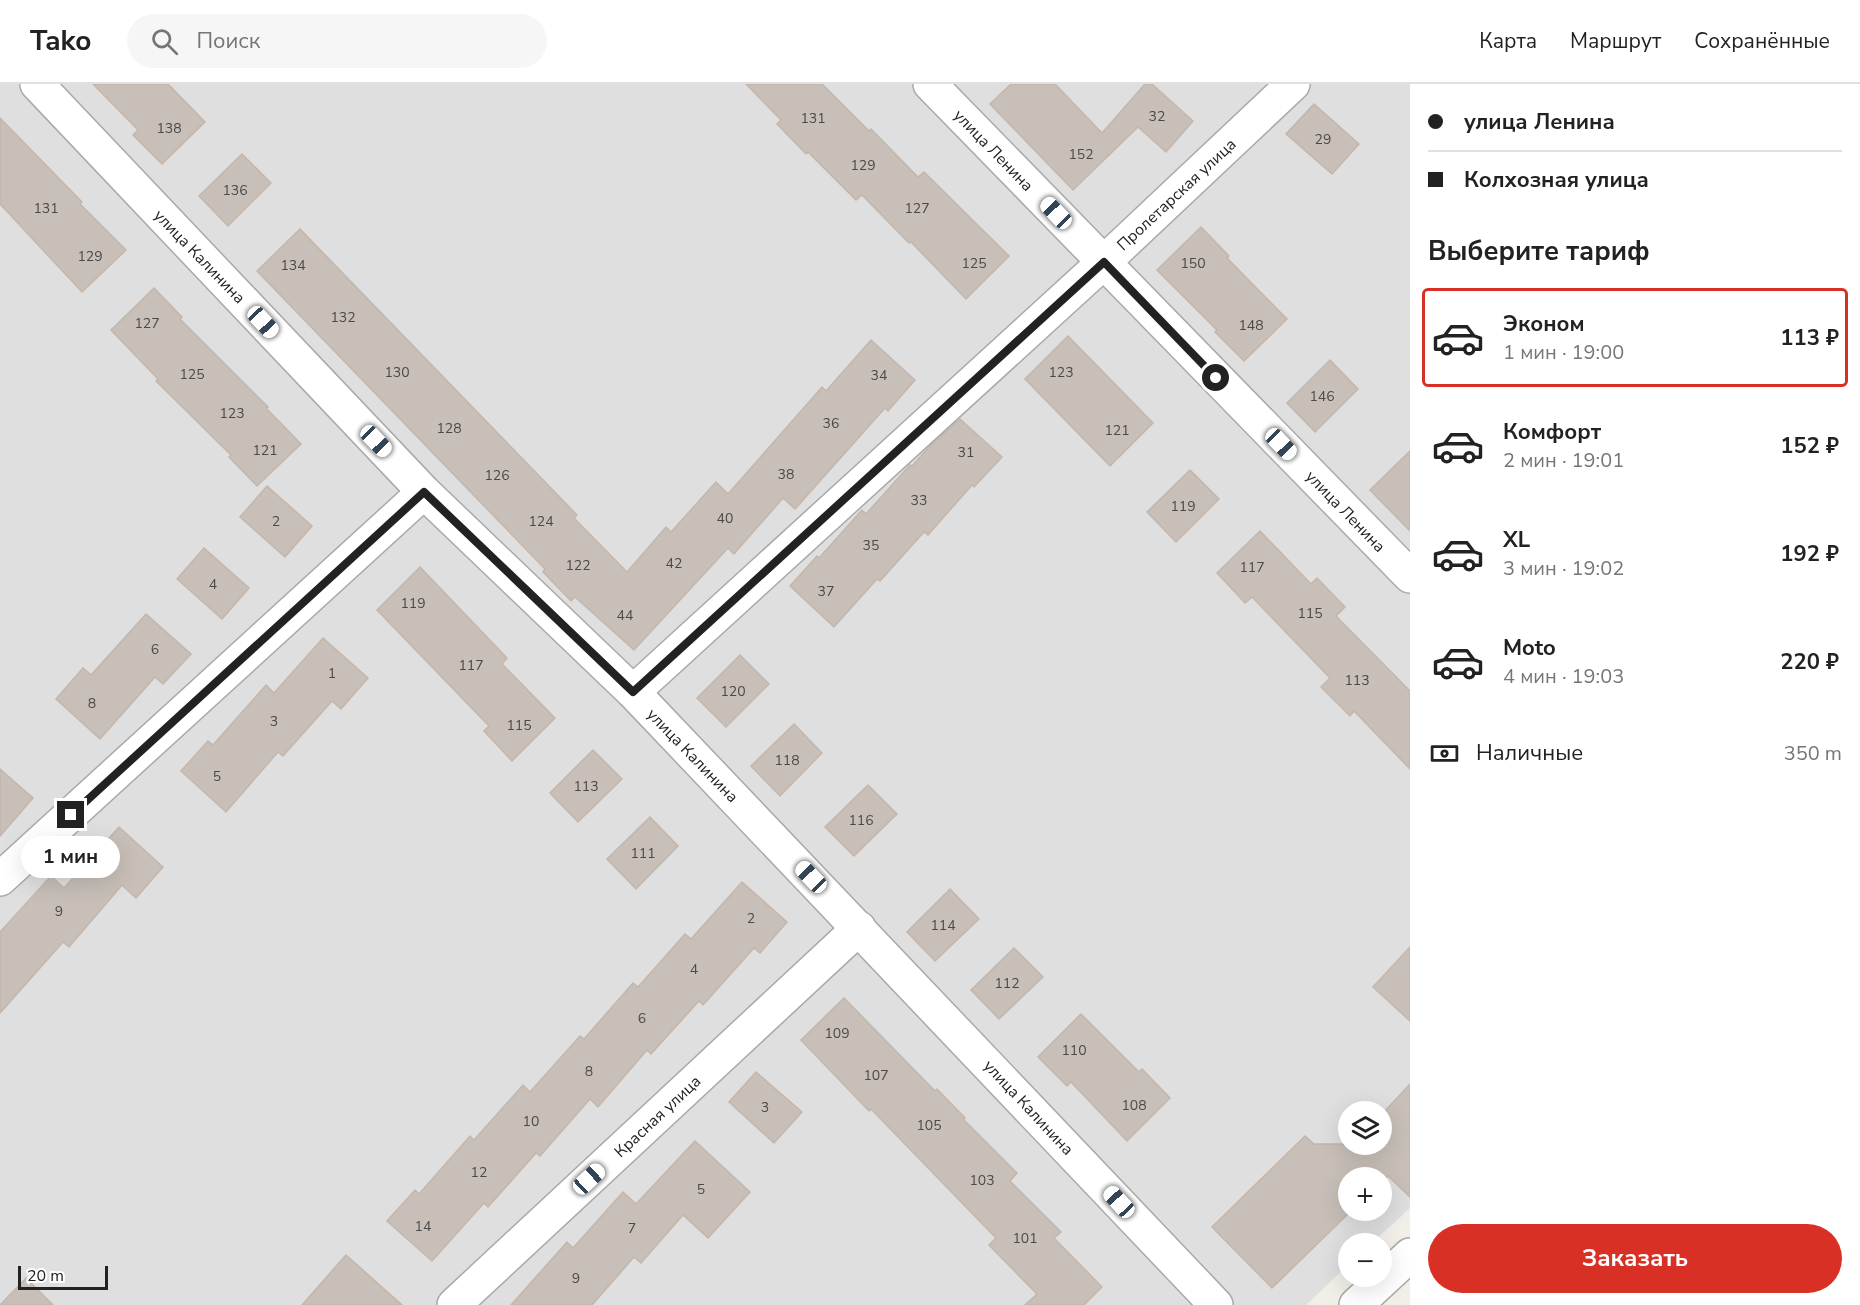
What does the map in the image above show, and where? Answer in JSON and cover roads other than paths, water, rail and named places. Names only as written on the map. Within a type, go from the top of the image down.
[{"type":"street","name":"улица Калинина","points":[[37,84],[424,492],[633,692],[1216,1305]]},
{"type":"street","name":"улица Ленина","points":[[930,84],[1410,576]]},
{"type":"street","name":"Пролетарская улица","points":[[633,692],[1104,262],[1293,84]]},
{"type":"street","points":[[0,879],[424,492]]},
{"type":"street","name":"Красная улица","points":[[454,1305],[859,928]]},
{"type":"street","points":[[1356,1305],[1410,1255]]}]
